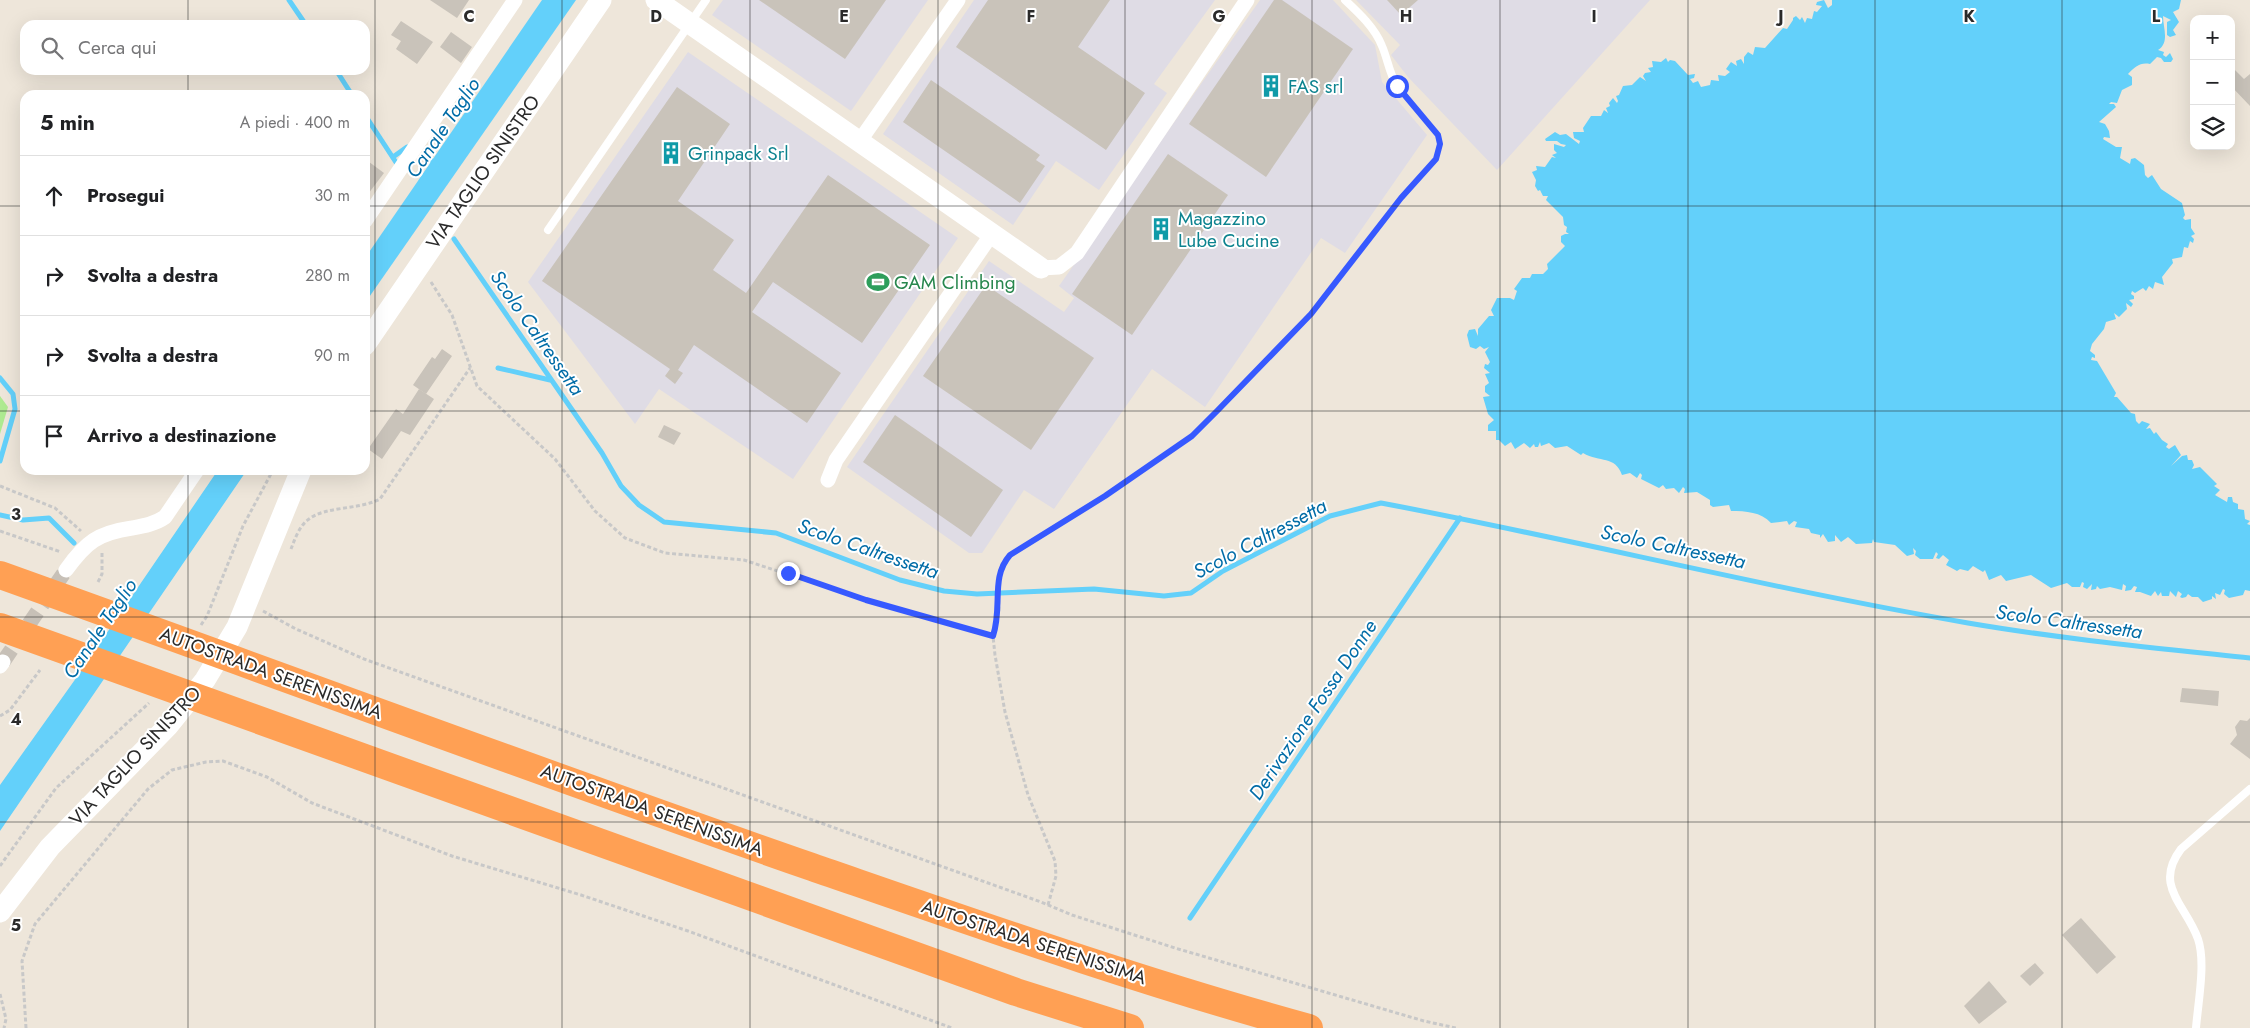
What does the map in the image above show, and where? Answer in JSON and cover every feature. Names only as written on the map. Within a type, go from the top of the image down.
[{"type":"highway","name":"AUTOSTRADA SERENISSIMA","points":[[0,575],[730,838],[974,923],[1132,976],[1307,1027]]},
{"type":"highway","points":[[0,627],[1016,992],[1130,1028]]},
{"type":"highway","points":[[1016,992],[1077,1022],[1094,1028]]},
{"type":"main road","name":"VIA TAGLIO SINISTRO","points":[[370,338],[601,0]]},
{"type":"main road","points":[[656,0],[1041,268]]},
{"type":"main road","name":"VIA TAGLIO SINISTRO","points":[[0,890],[50,847],[168,726],[205,680],[238,627],[299,475]]},
{"type":"main road","name":"VIA TAGLIO SINISTRO","points":[[0,912],[50,847]]},
{"type":"street","points":[[370,214],[515,0]]},
{"type":"street","points":[[858,142],[958,0]]},
{"type":"street","points":[[1041,268],[1059,267],[1076,253],[1246,0]]},
{"type":"street","points":[[828,480],[836,460],[992,235]]},
{"type":"street","points":[[66,570],[75,557],[90,542],[111,531],[151,524],[165,517],[194,475]]},
{"type":"lane","points":[[548,230],[706,0]]},
{"type":"lane","points":[[1345,0],[1373,31],[1382,47],[1390,75],[1397,86]]},
{"type":"lane","points":[[2196,1028],[2201,957],[2198,939],[2172,888],[2168,875],[2173,860],[2181,849],[2250,789]]},
{"type":"path","points":[[1048,905],[1056,876],[1055,861],[1030,802],[1005,712],[993,636],[999,611],[998,578],[1002,564],[1010,555],[1105,496],[1192,436],[1311,314],[1401,198],[1436,159],[1440,144],[1438,135],[1397,86]]},
{"type":"path","points":[[419,265],[452,315],[478,386],[555,458],[595,511],[625,538],[664,553],[744,560],[866,600],[993,636]]},
{"type":"path","points":[[0,486],[55,508],[69,518],[90,542]]},
{"type":"path","points":[[0,531],[75,557]]},
{"type":"path","points":[[263,611],[296,630],[364,659],[1048,905],[1072,916],[1424,1021],[1456,1028]]},
{"type":"path","points":[[0,716],[10,710],[40,670]]},
{"type":"path","points":[[26,1028],[22,961],[35,924],[148,789],[172,770],[206,762],[223,761],[267,777],[312,803],[452,856],[688,930],[952,1028]]},
{"type":"path","points":[[0,994],[6,1019],[4,1028]]},
{"type":"shaded area","points":[[723,0],[928,0],[851,111],[712,15]]},
{"type":"shaded area","points":[[974,0],[1215,0],[1154,84],[1167,93],[1099,190],[1056,161],[1013,225],[883,134]]},
{"type":"shaded area","points":[[1260,0],[1333,0],[1375,45],[1382,82],[1427,135],[1345,253],[1321,238],[1205,407],[1152,369],[1054,509],[1024,490],[982,553],[969,553],[847,467],[989,261],[1064,312],[1074,298],[1059,286]]},
{"type":"shaded area","points":[[1356,0],[1650,0],[1497,170],[1408,77],[1391,55],[1400,45]]},
{"type":"shaded area","points":[[688,52],[958,238],[793,479],[659,389],[635,424],[528,282]]},
{"type":"green space","points":[[0,396],[8,407],[0,434]]},
{"type":"water","points":[[542,0],[576,0],[370,296],[370,251]]},
{"type":"water","points":[[1824,0],[1828,8],[1832,5],[1832,0],[2181,0],[2179,9],[2173,12],[2179,22],[2173,30],[2176,35],[2170,37],[2167,35],[2167,22],[2171,20],[2163,16],[2165,39],[2162,47],[2158,50],[2164,52],[2163,55],[2166,57],[2170,53],[2173,59],[2171,62],[2164,62],[2161,58],[2157,57],[2150,64],[2140,64],[2133,69],[2128,74],[2132,77],[2132,85],[2122,90],[2117,103],[2111,102],[2109,104],[2114,104],[2116,107],[2099,122],[2105,124],[2109,131],[2110,138],[2104,137],[2103,139],[2116,147],[2122,147],[2120,158],[2130,164],[2131,159],[2135,158],[2144,165],[2145,175],[2148,178],[2152,175],[2161,189],[2182,203],[2185,215],[2183,218],[2185,220],[2191,219],[2191,228],[2195,234],[2191,236],[2194,239],[2193,243],[2190,241],[2188,248],[2184,247],[2182,257],[2172,259],[2173,263],[2162,277],[2164,285],[2155,282],[2153,289],[2149,286],[2146,291],[2143,288],[2135,293],[2132,291],[2131,294],[2134,296],[2134,299],[2129,300],[2133,304],[2131,307],[2126,303],[2127,309],[2119,317],[2114,313],[2116,319],[2106,322],[2104,329],[2092,344],[2090,351],[2095,355],[2095,358],[2092,357],[2091,360],[2097,361],[2116,393],[2114,397],[2117,397],[2131,413],[2135,414],[2136,421],[2139,424],[2142,421],[2150,424],[2146,429],[2150,428],[2154,434],[2156,432],[2168,444],[2166,447],[2169,449],[2175,445],[2181,455],[2171,466],[2182,456],[2187,455],[2188,460],[2192,460],[2194,465],[2192,469],[2200,467],[2217,484],[2214,486],[2220,490],[2215,495],[2227,502],[2228,497],[2232,497],[2233,502],[2238,504],[2238,509],[2244,510],[2245,519],[2250,521],[2247,524],[2250,525],[2250,591],[2245,590],[2243,595],[2229,598],[2224,594],[2225,590],[2223,589],[2220,595],[2215,593],[2216,599],[2212,596],[2212,599],[2203,602],[2198,597],[2192,597],[2188,594],[2182,598],[2180,597],[2182,594],[2178,591],[2176,597],[2170,591],[2169,596],[2162,596],[2161,592],[2158,596],[2155,591],[2151,596],[2135,592],[2137,587],[2134,586],[2131,590],[2125,591],[2126,586],[2123,584],[2122,590],[2110,587],[2100,589],[2097,586],[2096,589],[2091,590],[2092,584],[2087,589],[2083,587],[2084,583],[2082,582],[2080,587],[2072,587],[2067,583],[2051,588],[2031,575],[2006,581],[2001,575],[1989,580],[1985,570],[1983,572],[1973,566],[1968,571],[1960,569],[1957,571],[1946,565],[1949,560],[1943,555],[1939,559],[1936,558],[1938,554],[1936,552],[1933,559],[1920,559],[1915,555],[1916,551],[1913,548],[1914,554],[1907,556],[1895,545],[1874,542],[1873,539],[1872,543],[1856,544],[1848,537],[1841,542],[1835,535],[1835,541],[1828,542],[1823,534],[1820,538],[1820,535],[1811,533],[1809,529],[1795,527],[1797,522],[1794,521],[1789,525],[1787,521],[1771,523],[1758,514],[1731,511],[1729,505],[1713,507],[1710,505],[1710,500],[1697,492],[1684,493],[1685,489],[1683,487],[1679,493],[1674,488],[1666,489],[1663,485],[1659,488],[1641,479],[1642,475],[1640,473],[1637,478],[1630,473],[1622,475],[1619,469],[1611,462],[1583,453],[1581,455],[1567,446],[1555,448],[1549,443],[1541,446],[1540,442],[1538,447],[1535,447],[1534,444],[1530,448],[1524,443],[1515,449],[1511,442],[1505,446],[1499,440],[1496,440],[1496,431],[1488,431],[1488,425],[1494,420],[1488,414],[1483,397],[1490,396],[1485,392],[1485,386],[1489,383],[1485,374],[1490,373],[1484,368],[1485,364],[1488,365],[1490,362],[1485,352],[1489,347],[1484,349],[1480,346],[1476,349],[1470,347],[1467,335],[1469,330],[1475,329],[1478,336],[1478,329],[1489,316],[1494,316],[1491,310],[1497,298],[1510,298],[1514,300],[1517,291],[1514,289],[1522,278],[1530,278],[1532,274],[1543,274],[1548,269],[1547,264],[1565,246],[1561,242],[1561,236],[1569,234],[1566,232],[1567,227],[1564,225],[1563,217],[1546,200],[1548,196],[1543,196],[1535,186],[1536,180],[1532,172],[1537,170],[1536,166],[1545,167],[1552,157],[1556,158],[1552,155],[1557,153],[1554,150],[1554,144],[1564,147],[1566,145],[1557,141],[1546,141],[1545,139],[1555,132],[1560,135],[1566,134],[1579,144],[1580,141],[1574,138],[1573,132],[1584,132],[1583,128],[1591,116],[1601,116],[1604,110],[1608,113],[1606,108],[1610,106],[1609,103],[1613,98],[1617,103],[1616,96],[1619,95],[1623,86],[1632,85],[1640,77],[1646,81],[1643,76],[1645,73],[1651,72],[1648,68],[1653,67],[1652,61],[1661,62],[1666,58],[1668,62],[1670,60],[1675,61],[1688,75],[1695,74],[1694,78],[1690,79],[1693,83],[1698,81],[1701,87],[1710,85],[1711,80],[1719,81],[1718,75],[1725,76],[1730,72],[1726,69],[1731,62],[1737,66],[1736,61],[1741,59],[1744,64],[1744,57],[1748,52],[1753,55],[1755,47],[1765,48],[1783,28],[1787,29],[1796,16],[1800,20],[1802,17],[1805,23],[1807,18],[1812,19],[1814,11],[1817,12],[1822,6],[1816,5],[1817,2]]},
{"type":"water","points":[[215,475],[244,475],[0,831],[0,785],[74,681]]},
{"type":"building","points":[[430,0],[469,0],[457,18]]},
{"type":"building","points":[[759,0],[886,0],[845,59]]},
{"type":"building","points":[[988,0],[1110,0],[1078,47],[1145,93],[1106,150],[956,47]]},
{"type":"building","name":"FAS srl","points":[[1274,0],[1282,0],[1353,49],[1266,177],[1189,124]]},
{"type":"building","points":[[1387,0],[1418,0],[1401,15]]},
{"type":"building","points":[[401,21],[433,42],[417,64],[396,49],[401,41],[391,35]]},
{"type":"building","points":[[451,32],[472,47],[461,63],[440,47]]},
{"type":"building","points":[[2235,70],[2244,79],[2250,74],[2250,106],[2235,90]]},
{"type":"building","points":[[931,80],[1040,155],[1036,160],[1045,166],[1020,203],[903,122]]},
{"type":"building","points":[[677,87],[730,124],[678,201],[734,240],[713,270],[746,293],[828,175],[930,245],[862,343],[773,282],[752,312],[841,373],[807,423],[694,345],[678,370],[683,373],[675,384],[665,376],[670,369],[542,281]]},
{"type":"building","name":"Magazzino Lube Cucine","points":[[1168,154],[1228,195],[1132,335],[1072,294]]},
{"type":"building","points":[[370,163],[384,173],[370,191]]},
{"type":"building","points":[[986,285],[1094,358],[1031,450],[923,376]]},
{"type":"building","points":[[442,349],[452,356],[426,394],[413,385],[432,357],[435,359]]},
{"type":"building","points":[[419,389],[434,399],[410,435],[401,431],[382,459],[370,450],[370,446],[396,409],[403,414]]},
{"type":"building","points":[[895,415],[1003,490],[971,537],[863,462]]},
{"type":"building","points":[[664,425],[681,433],[674,445],[658,437]]},
{"type":"building","points":[[2182,688],[2219,691],[2218,706],[2180,702]]},
{"type":"building","points":[[2250,718],[2250,759],[2230,744],[2237,735],[2235,727],[2240,720],[2247,721]]},
{"type":"building","points":[[2081,918],[2116,957],[2097,974],[2062,935]]},
{"type":"building","points":[[2035,963],[2044,973],[2030,986],[2020,976]]},
{"type":"building","points":[[1989,981],[2007,1002],[1979,1024],[1964,1006]]},
{"type":"waterway","name":"Scolo Caltressetta","points":[[289,0],[303,20]]},
{"type":"waterway","name":"Scolo Caltressetta","points":[[339,75],[349,90]]},
{"type":"waterway","name":"Scolo Caltressetta","points":[[370,123],[399,167]]},
{"type":"waterway","name":"Canale Taglio","points":[[393,157],[407,147],[411,147]]},
{"type":"waterway","name":"Canale Taglio","points":[[423,155],[437,164]]},
{"type":"waterway","name":"Scolo Caltressetta","points":[[454,239],[602,453],[621,486],[639,505],[664,522],[776,533],[900,580],[944,591],[977,594],[1094,589],[1164,596],[1191,593],[1223,571],[1330,516],[1381,503],[1894,610],[2003,629],[2250,658]]},
{"type":"waterway","points":[[498,368],[550,380]]},
{"type":"waterway","points":[[0,378],[13,394],[15,409],[0,461]]},
{"type":"waterway","points":[[0,515],[23,520],[49,518],[74,543]]},
{"type":"waterway","name":"Derivazione Fossa Donne","points":[[1190,918],[1460,518]]},
{"type":"tunnel","points":[[3,662],[66,570]]},
{"type":"place","name":"FAS srl","points":[[1271,86]]},
{"type":"place","name":"Grinpack Srl","points":[[671,153]]},
{"type":"place","name":"Magazzino Lube Cucine","points":[[1161,229]]},
{"type":"place","name":"GAM Climbing","points":[[878,282]]},
{"type":"route","points":[[788,573],[866,600],[961,625],[993,636],[999,611],[998,578],[1002,564],[1010,555],[1105,496],[1170,449],[1192,436],[1311,314],[1355,260],[1401,198],[1436,159],[1440,144],[1438,135],[1397,86]]}]
